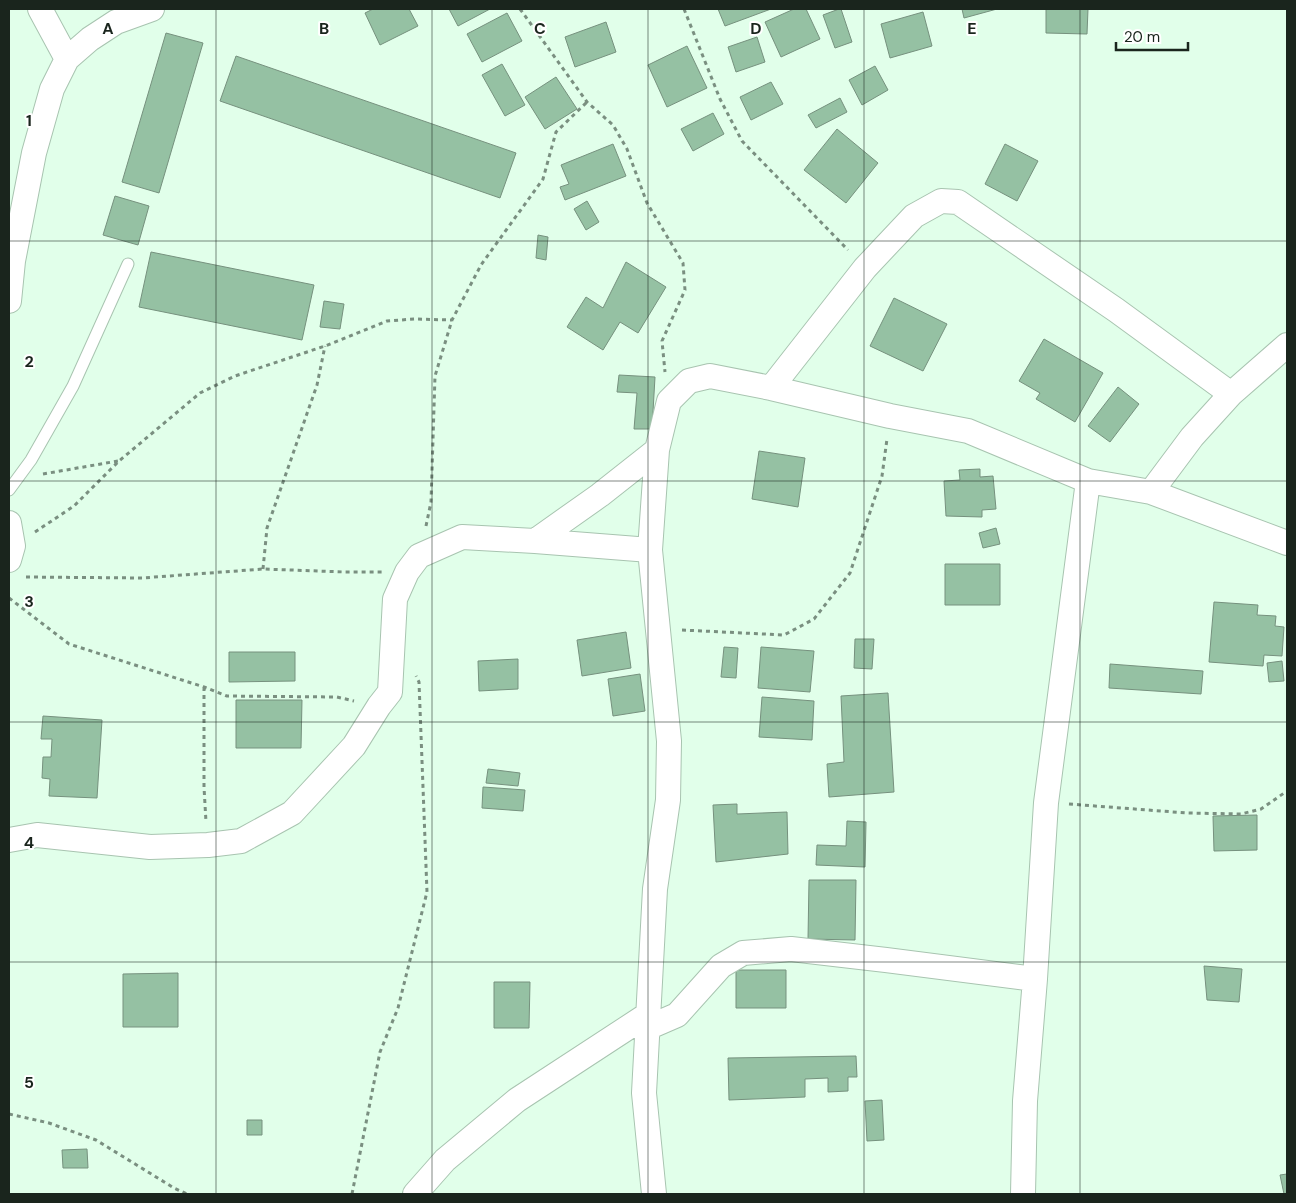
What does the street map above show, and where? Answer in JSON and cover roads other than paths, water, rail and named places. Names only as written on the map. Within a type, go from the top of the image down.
[{"type":"street","points":[[40,9],[68,59]]},
{"type":"street","points":[[9,301],[13,261],[34,153],[52,89],[68,59],[90,39],[116,22],[152,9]]},
{"type":"street","points":[[771,388],[865,268],[914,216],[941,201],[958,202],[1116,310],[1231,394]]},
{"type":"street","points":[[1151,492],[1192,437],[1231,394],[1287,345]]},
{"type":"street","points":[[654,1194],[644,1093],[655,889],[668,800],[669,741],[650,550],[657,450],[668,401],[689,381],[710,376],[771,388],[890,416],[968,431],[1088,481],[1151,492],[1287,542]]},
{"type":"street","points":[[535,541],[657,450]]},
{"type":"street","points":[[1023,1194],[1025,1101],[1046,803],[1088,481]]},
{"type":"street","points":[[9,840],[36,835],[150,847],[208,845],[241,841],[292,813],[354,746],[390,692],[396,599],[413,564],[462,537],[650,550]]},
{"type":"street","points":[[415,1194],[445,1160],[517,1100],[647,1021],[678,1015],[721,966],[743,952],[791,949],[1035,979]]},
{"type":"lane","points":[[12,485],[32,460],[73,386],[128,264]]}]
